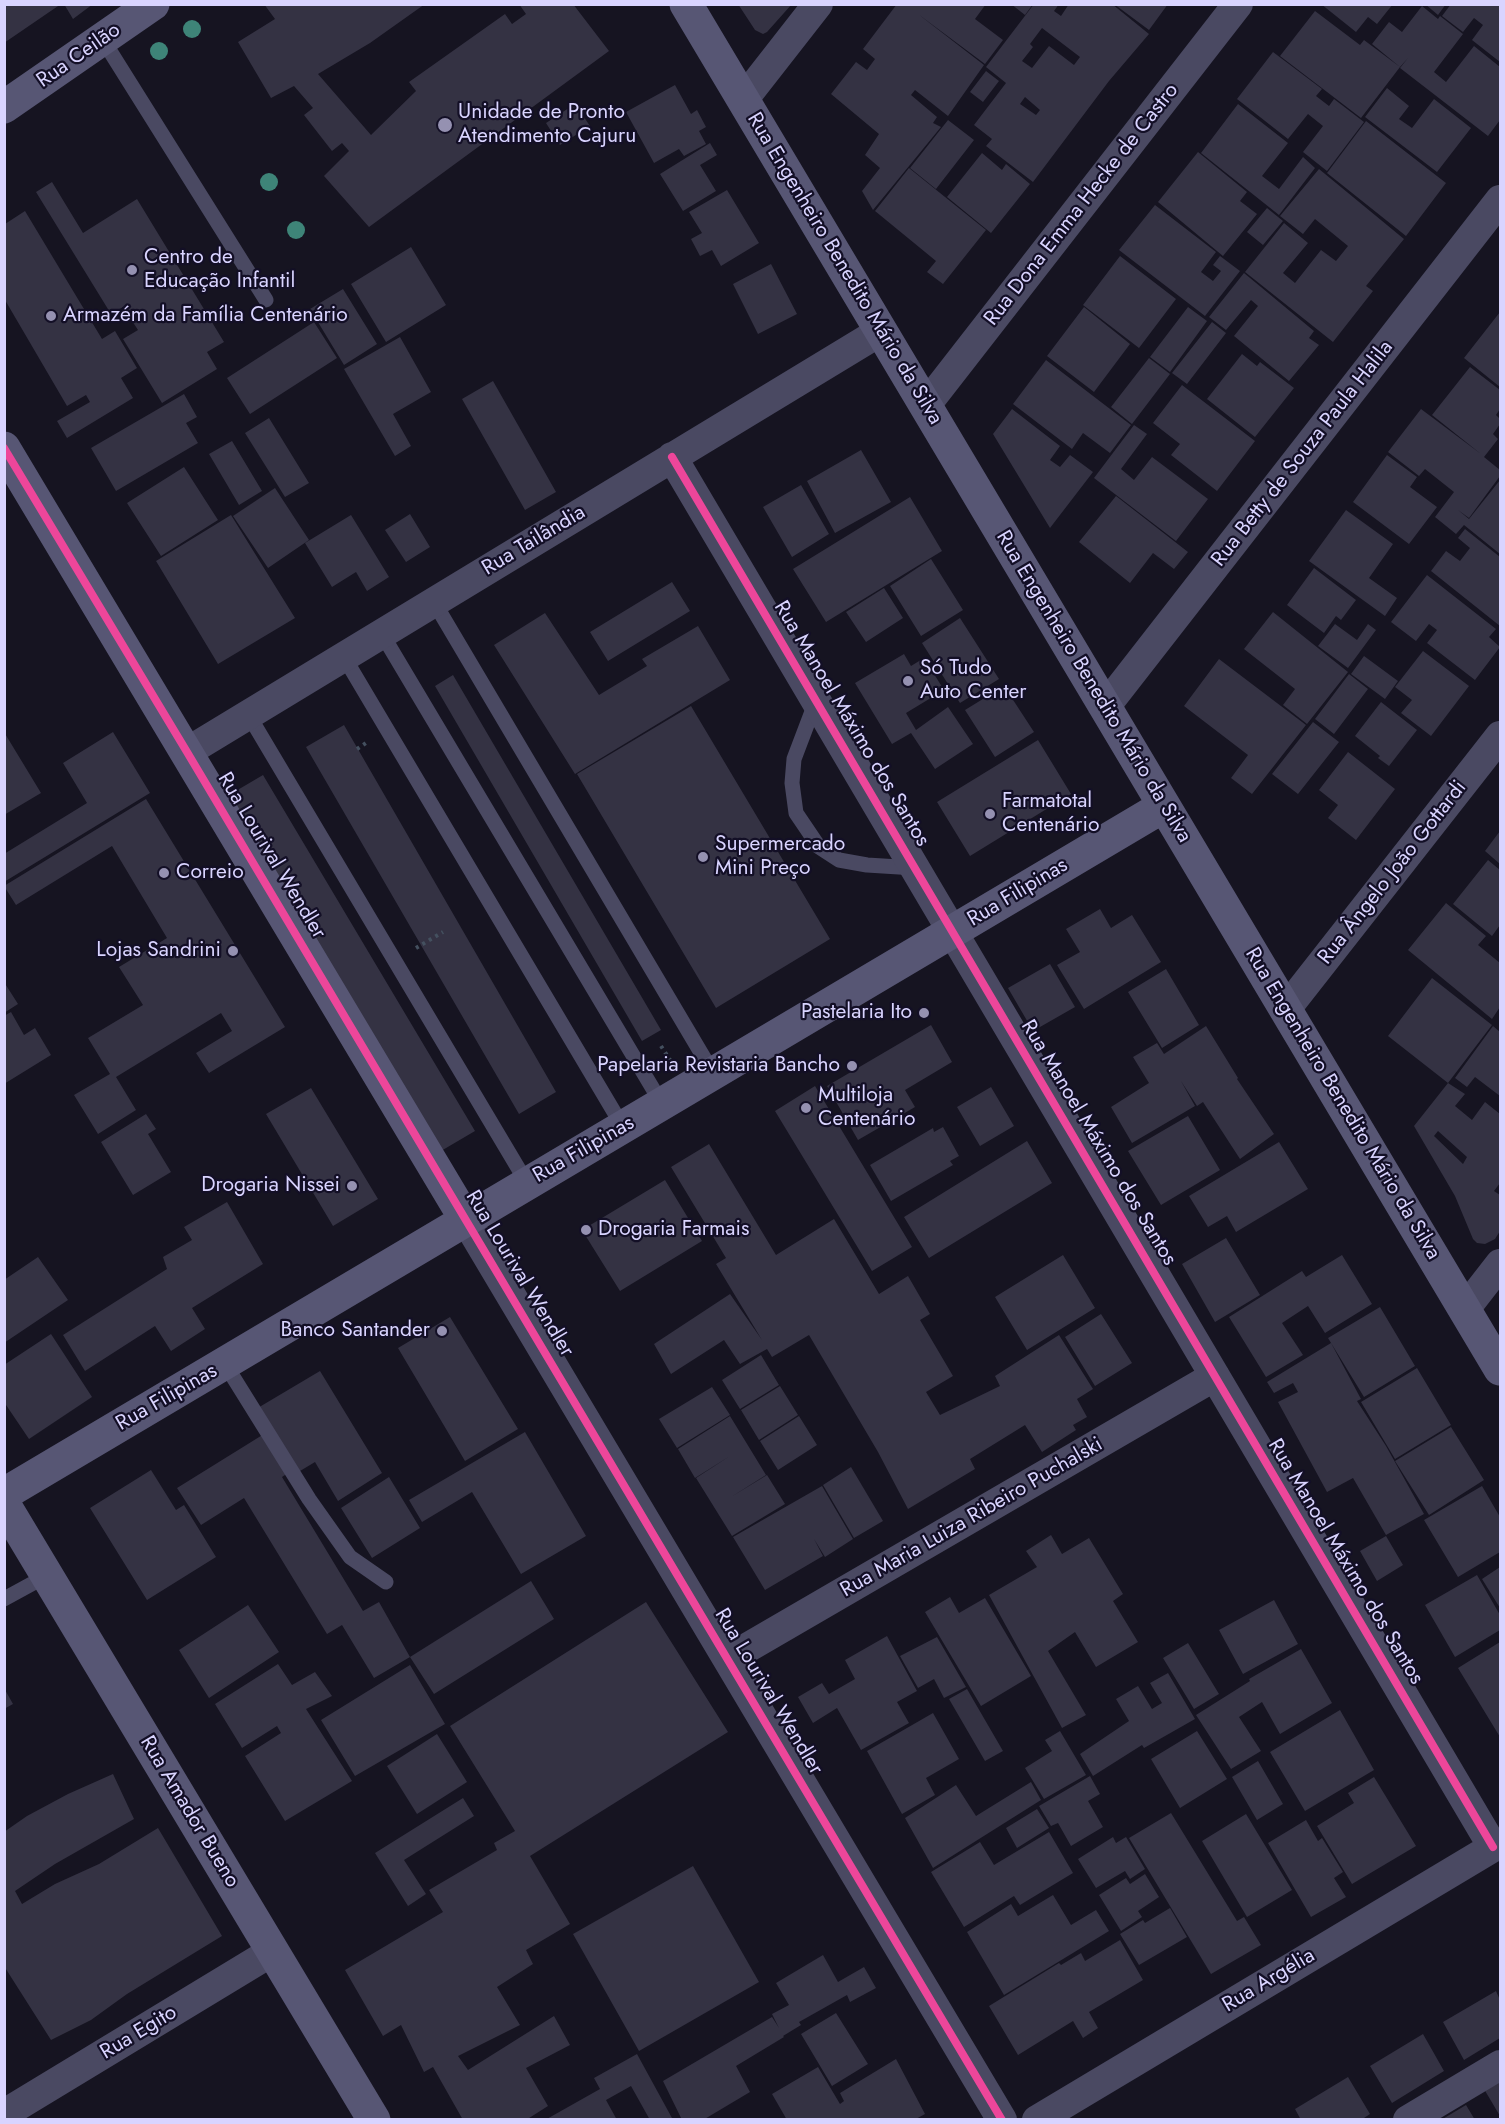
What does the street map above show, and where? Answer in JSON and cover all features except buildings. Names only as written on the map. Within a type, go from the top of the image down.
[{"type":"street","name":"Rua Ceilão","points":[[4,107],[153,4]]},
{"type":"street","name":"Rua Engenheiro Benedito Mário da Silva","points":[[686,4],[1500,1369]]},
{"type":"street","points":[[743,100],[819,4]]},
{"type":"street","name":"Rua Dona Emma Hecke de Castro","points":[[926,405],[1239,4]]},
{"type":"street","name":"Rua Betty de Souza Paula Halila","points":[[1105,707],[1500,200]]},
{"type":"street","name":"Rua Tailândia","points":[[188,752],[881,331]]},
{"type":"street","name":"Rua Lourival Wendler","points":[[4,448],[188,752],[1002,2120]]},
{"type":"street","name":"Rua Manoel Máximo dos Santos","points":[[672,457],[1215,1376],[1497,1845]]},
{"type":"street","name":"Rua Ângelo João Gottardi","points":[[1286,1009],[1500,736]]},
{"type":"street","name":"Rua Filipinas","points":[[4,1494],[1164,806]]},
{"type":"street","points":[[1465,1309],[1500,1264]]},
{"type":"street","name":"Rua Maria Luiza Ribeiro Puchalski","points":[[728,1659],[1215,1376]]},
{"type":"street","name":"Rua Amador Bueno","points":[[4,1504],[374,2120]]},
{"type":"street","name":"Rua Argélia","points":[[1037,2120],[1497,1845]]},
{"type":"street","name":"Rua Egito","points":[[4,2114],[273,1952]]},
{"type":"street","points":[[1408,2120],[1500,2066]]},
{"type":"lane","points":[[103,40],[266,300]]},
{"type":"lane","points":[[434,602],[713,1073]]},
{"type":"lane","points":[[382,634],[662,1104]]},
{"type":"lane","points":[[344,657],[623,1127]]},
{"type":"lane","points":[[816,701],[794,759],[792,783],[796,813],[819,847],[839,860],[867,865],[915,868]]},
{"type":"lane","points":[[248,714],[527,1183]]},
{"type":"lane","points":[[225,1364],[309,1499],[350,1557],[386,1582]]},
{"type":"lane","points":[[4,1599],[48,1575]]},
{"type":"cycle path","points":[[4,448],[1002,2120]]},
{"type":"cycle path","points":[[672,457],[1493,1847]]},
{"type":"place","name":"Unidade de Pronto Atendimento Cajuru","points":[[445,125]]},
{"type":"place","name":"Centro de Educação Infantil","points":[[132,270]]},
{"type":"place","name":"Armazém da Família Centenário","points":[[51,316]]},
{"type":"place","name":"Só Tudo Auto Center","points":[[908,681]]},
{"type":"place","name":"Farmatotal Centenário","points":[[990,814]]},
{"type":"place","name":"Supermercado Mini Preço","points":[[703,857]]},
{"type":"place","name":"Correio","points":[[164,873]]},
{"type":"place","name":"Lojas Sandrini","points":[[233,951]]},
{"type":"place","name":"Pastelaria Ito","points":[[924,1013]]},
{"type":"place","name":"Papelaria Revistaria Bancho","points":[[852,1066]]},
{"type":"place","name":"Multiloja Centenário","points":[[806,1108]]},
{"type":"place","name":"Drogaria Nissei","points":[[352,1186]]},
{"type":"place","name":"Drogaria Farmais","points":[[586,1230]]},
{"type":"place","name":"Banco Santander","points":[[442,1331]]}]
